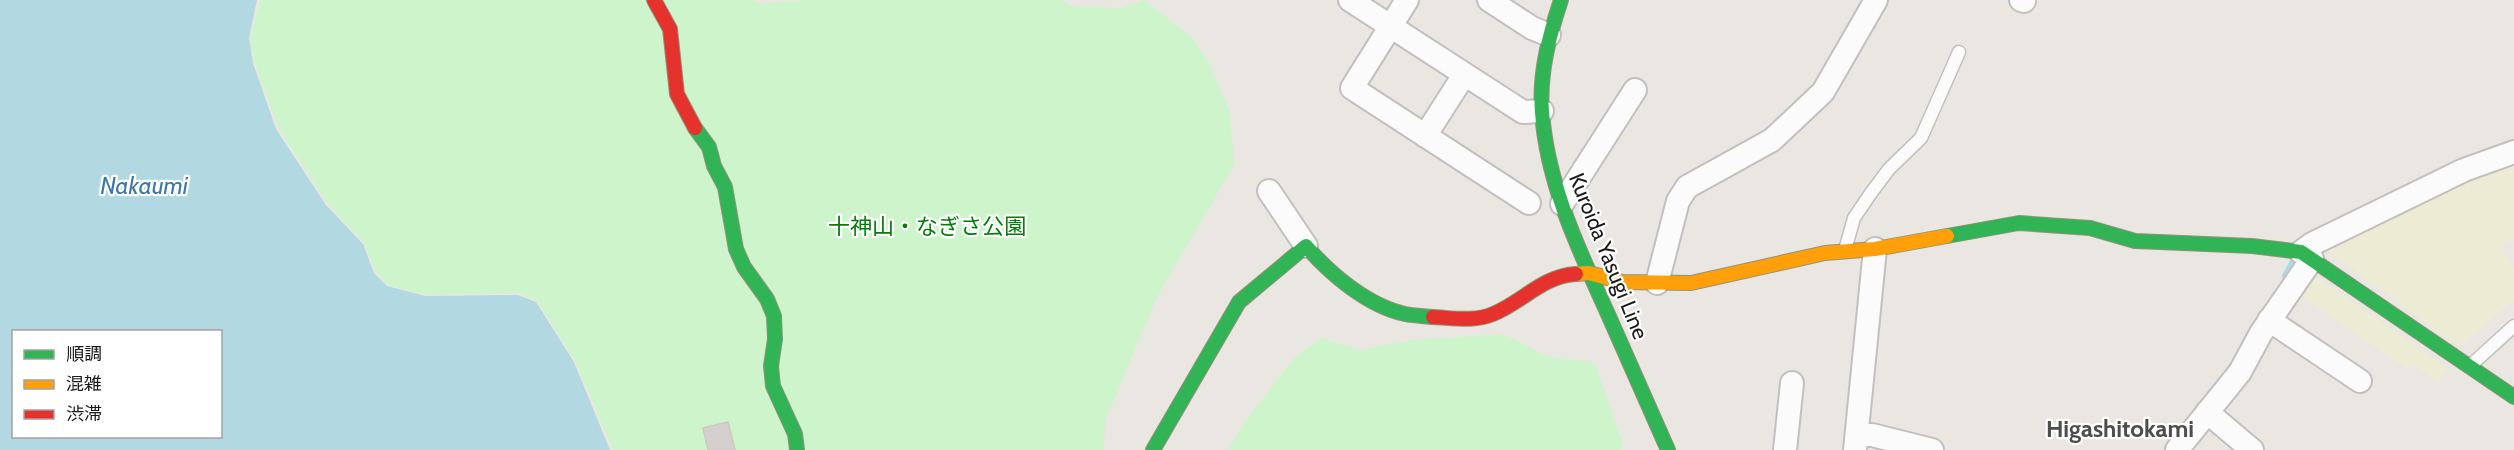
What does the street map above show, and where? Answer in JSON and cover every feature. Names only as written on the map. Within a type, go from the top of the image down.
[{"type":"street","points":[[654,0],[670,29],[677,94],[691,123],[708,147],[714,166],[725,187],[736,249],[744,267],[767,300],[774,316],[772,386],[795,434],[797,450]]},
{"type":"street","points":[[1350,0],[1523,112],[1542,111]]},
{"type":"street","points":[[1407,0],[1352,88],[1529,203]]},
{"type":"street","points":[[1489,0],[1532,28],[1549,35]]},
{"type":"street","name":"Kuroida Yasugi Line","points":[[1561,0],[1549,35],[1544,71],[1542,111],[1551,167],[1562,204],[1589,273],[1668,450]]},
{"type":"street","points":[[1657,283],[1678,201],[1687,187],[1772,140],[1823,92],[1876,0]]},
{"type":"street","points":[[1425,136],[1464,75]]},
{"type":"street","points":[[1562,204],[1635,90]]},
{"type":"street","points":[[2177,450],[2240,372],[2312,244],[2464,170],[2514,152]]},
{"type":"street","points":[[1269,191],[1306,246],[1326,269],[1352,289],[1404,314],[1471,320],[1494,314],[1536,287],[1560,275],[1589,273],[1622,282],[1691,283],[1825,253],[1875,249],[2019,223],[2090,228],[2134,241],[2252,246],[2307,255],[2514,397]]},
{"type":"street","points":[[1153,450],[1239,302],[1306,246]]},
{"type":"street","points":[[1875,249],[1856,442],[1872,435],[1932,450]]},
{"type":"street","points":[[2270,320],[2360,381]]},
{"type":"street","points":[[1785,450],[1792,383]]},
{"type":"street","points":[[2207,412],[2252,450]]},
{"type":"lane","points":[[1845,251],[1854,218],[1889,169],[1921,138],[1959,52]]},
{"type":"lane","points":[[2469,367],[2514,326]]},
{"type":"green space","name":"十神山・なぎさ公園","points":[[260,0],[753,0],[760,4],[810,0],[1061,0],[1071,6],[1121,8],[1144,0],[1193,38],[1209,63],[1230,113],[1234,165],[1157,297],[1105,421],[1104,450],[613,450],[575,360],[537,301],[519,293],[426,295],[388,285],[376,272],[364,243],[328,204],[278,127],[254,61],[250,39]]},
{"type":"green space","points":[[2514,157],[2514,240],[2505,243],[2502,250],[2514,268],[2514,300],[2459,347],[2323,247]]},
{"type":"green space","points":[[2314,275],[2448,368],[2439,382],[2414,366],[2409,370],[2302,297]]},
{"type":"green space","points":[[1503,334],[1547,356],[1595,363],[1623,444],[1621,450],[1228,450],[1244,423],[1295,357],[1321,338],[1359,350],[1413,340]]},
{"type":"water","name":"Nakaumi","points":[[0,0],[257,0],[249,38],[253,63],[276,129],[326,205],[363,244],[374,273],[387,286],[425,296],[518,295],[536,302],[574,362],[610,450],[0,450]]},
{"type":"building","points":[[728,422],[735,450],[708,450],[703,428]]},
{"type":"waterway","points":[[2285,276],[2293,261]]},
{"type":"traffic: fast","points":[[1561,0],[1549,41],[1541,98],[1550,164],[1575,239],[1668,450]]},
{"type":"traffic: fast","points":[[695,128],[709,147],[714,166],[725,187],[736,249],[744,267],[767,299],[774,316],[775,339],[771,366],[773,386],[795,434],[797,450]]},
{"type":"traffic: fast","points":[[1947,236],[2019,223],[2090,228],[2135,241],[2252,246],[2301,252],[2514,397]]},
{"type":"traffic: fast","points":[[1153,450],[1239,302],[1306,246],[1338,278],[1377,304],[1405,314],[1433,317]]},
{"type":"traffic: slow","points":[[1576,274],[1589,273],[1622,282],[1691,283],[1825,253],[1875,249],[1947,236]]},
{"type":"traffic: jam","points":[[654,0],[670,29],[677,94],[695,128]]},
{"type":"traffic: jam","points":[[1433,317],[1464,319],[1493,314],[1553,279],[1576,274]]},
{"type":"district","name":"Higashitokami","points":[[2120,429]]}]
